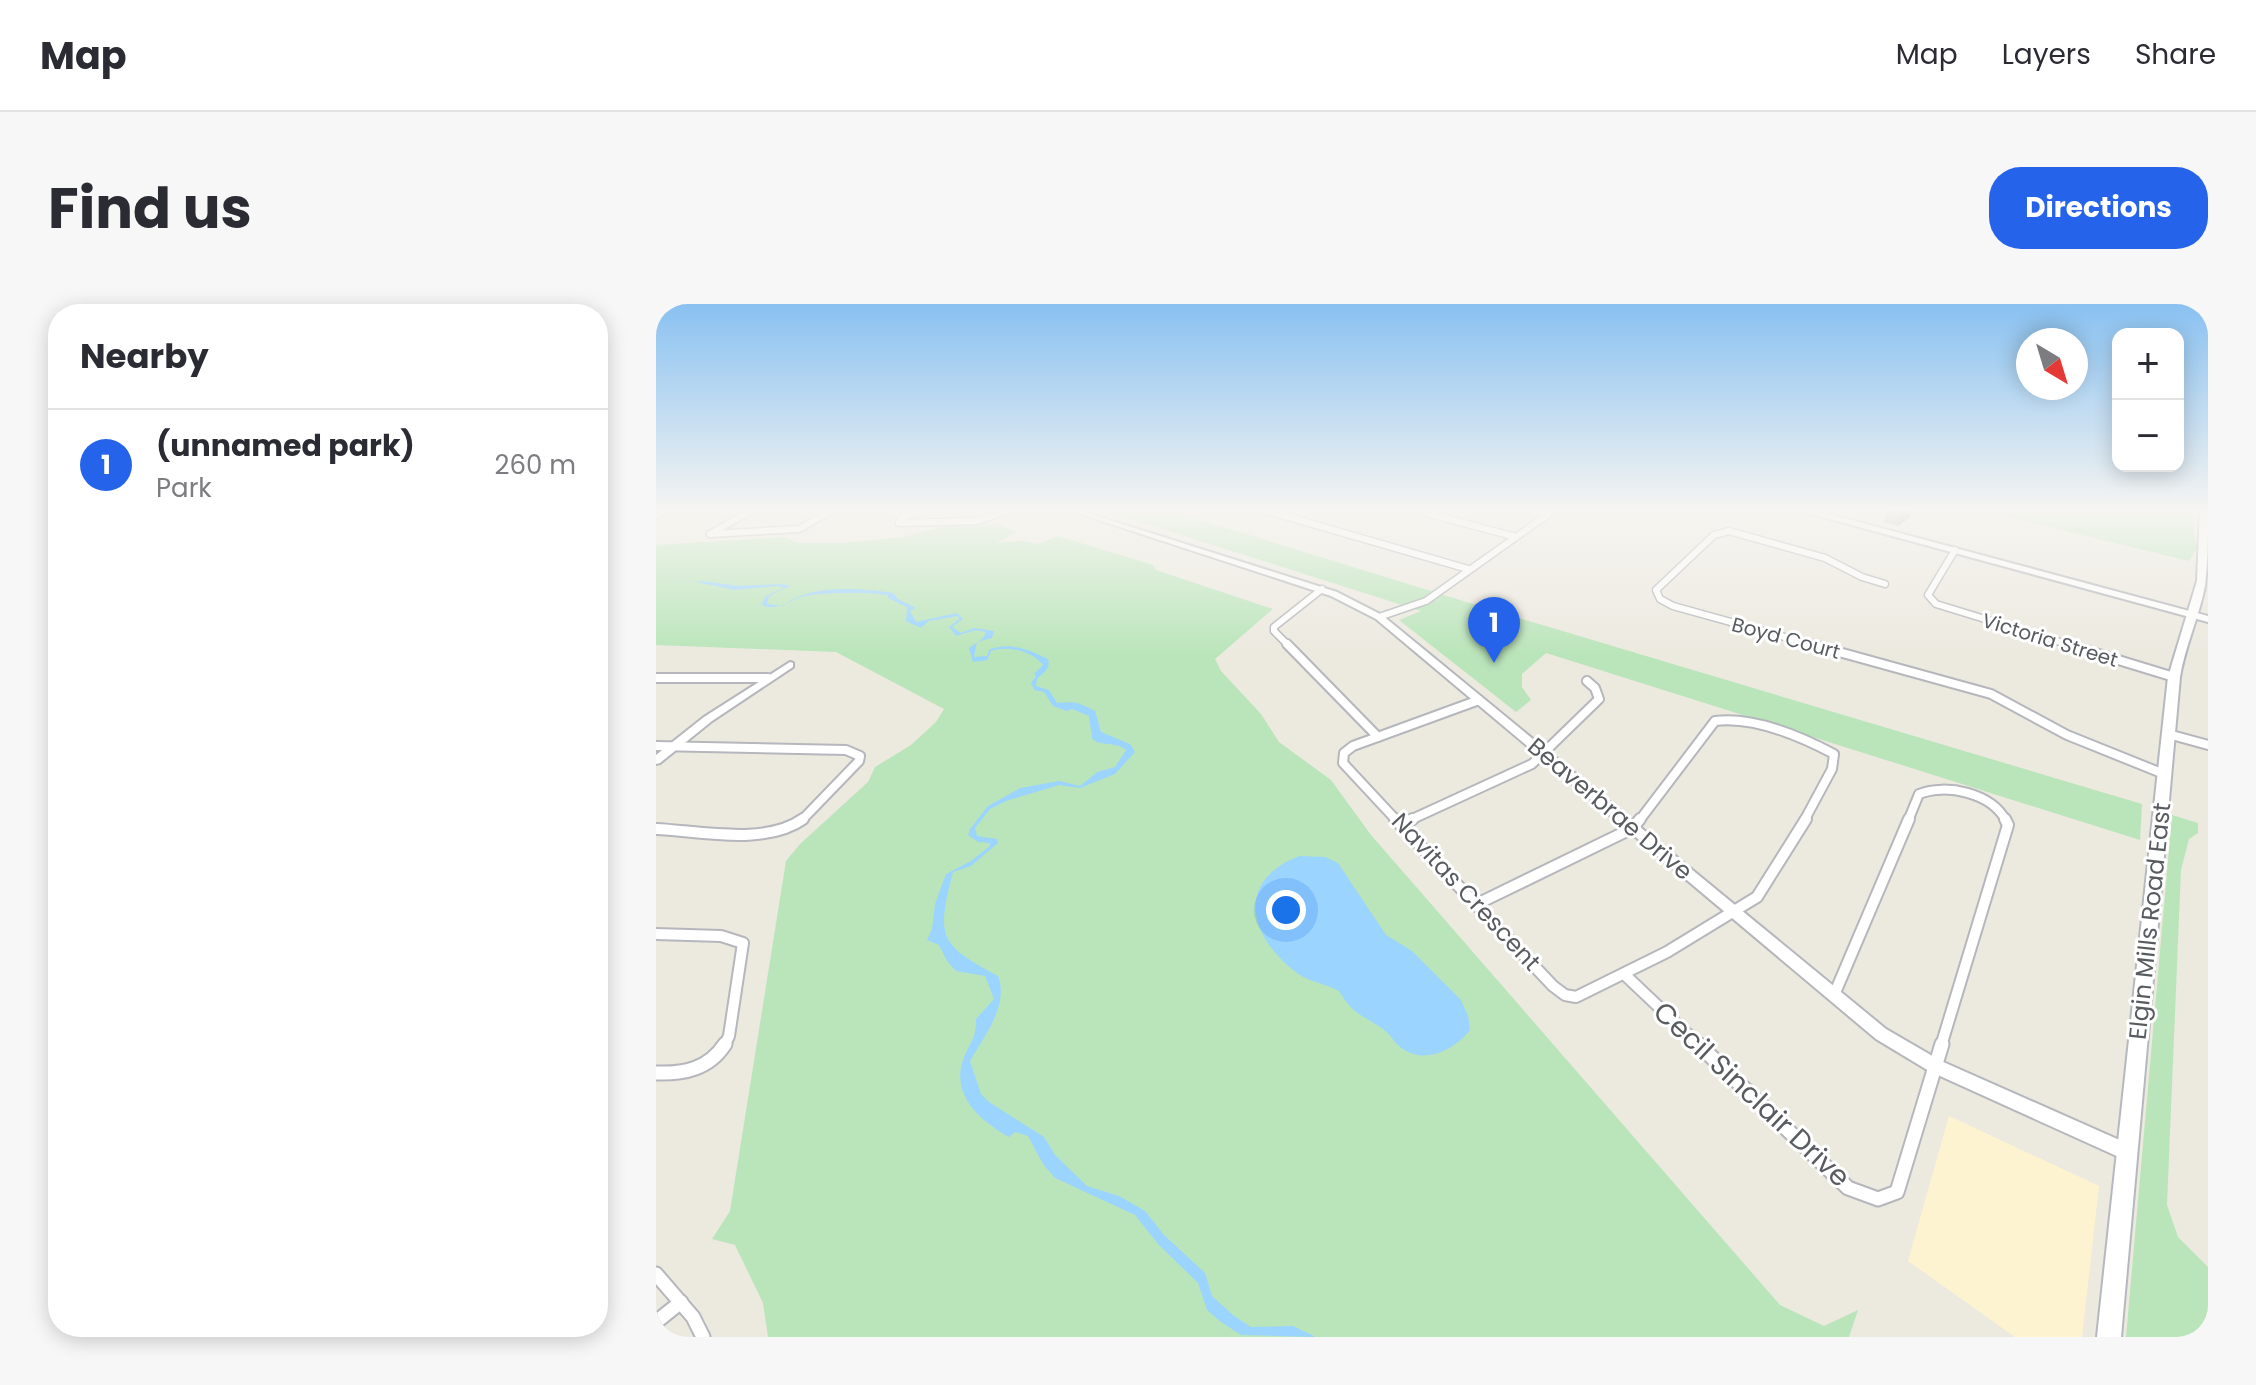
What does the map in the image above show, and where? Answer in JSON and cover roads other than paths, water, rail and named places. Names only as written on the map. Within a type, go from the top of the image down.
[{"type":"main road","name":"Elgin Mills Road East","points":[[2109,1337],[2174,677],[2179,646],[2191,615],[2204,558]]},
{"type":"street","name":"Beaverbrae Drive","points":[[1225,558],[1346,598],[1379,617],[1881,1034],[1935,1066],[2127,1152]]},
{"type":"street","points":[[1431,558],[1468,569]]},
{"type":"street","points":[[1379,617],[1426,601],[1484,558]]},
{"type":"street","name":"Boyd Court","points":[[1690,558],[1656,590],[1660,599],[1673,606],[1991,694],[2067,735],[2164,774]]},
{"type":"street","name":"Boyd Court","points":[[1825,558],[1862,577],[1885,584]]},
{"type":"street","name":"Victoria Street","points":[[1951,558],[1929,599],[1953,610],[2174,677]]},
{"type":"street","points":[[1985,558],[2208,619]]},
{"type":"street","points":[[1322,589],[1280,620],[1274,631],[1378,737]]},
{"type":"street","points":[[656,761],[790,665]]},
{"type":"street","points":[[656,678],[768,678]]},
{"type":"street","points":[[1403,823],[1515,774],[1545,755],[1599,699],[1595,688],[1587,681]]},
{"type":"street","name":"Navitas Crescent","points":[[1479,700],[1347,749],[1343,763],[1563,994],[1579,997],[1735,913],[1762,892],[1835,765],[1834,754],[1755,725],[1722,718],[1710,725],[1633,828]]},
{"type":"street","points":[[2168,734],[2208,745]]},
{"type":"street","points":[[656,746],[846,750],[860,756],[859,761],[791,827],[766,832],[656,829]]},
{"type":"street","points":[[1834,995],[1919,794],[1930,788],[1949,789],[1998,808],[2004,813],[2008,825],[1935,1066]]},
{"type":"street","points":[[1477,904],[1633,828]]},
{"type":"street","points":[[656,934],[721,936],[743,943],[729,1036],[724,1049],[708,1064],[691,1072],[656,1073]]},
{"type":"street","name":"Cecil Sinclair Drive","points":[[1624,974],[1848,1188],[1861,1196],[1875,1200],[1888,1199],[1897,1192],[1935,1066]]},
{"type":"street","points":[[656,1274],[681,1302],[703,1337]]},
{"type":"street","points":[[656,1322],[681,1302]]},
{"type":"water","points":[[702,581],[738,586],[790,586],[769,596],[767,604],[780,606],[770,607],[763,606],[766,596],[784,588],[735,590],[696,582],[656,587]]},
{"type":"water","points":[[836,589],[880,591],[893,593],[916,608],[910,611],[916,622],[957,613],[963,619],[952,627],[961,633],[974,628],[994,631],[992,638],[978,642],[986,632],[976,630],[956,636],[949,627],[959,619],[958,616],[929,621],[921,628],[906,621],[907,607],[888,598],[888,595],[821,594],[804,596],[788,603],[807,594]]},
{"type":"water","points":[[977,642],[974,657],[987,656],[989,650],[1004,646],[1048,659],[1047,668],[1037,679],[1036,686],[1049,690],[1057,703],[1076,703],[1095,711],[1101,732],[1130,744],[1135,752],[1115,774],[1080,788],[1059,785],[990,809],[975,828],[977,836],[997,839],[998,843],[971,866],[953,872],[945,912],[947,937],[964,956],[998,976],[1001,987],[994,1020],[970,1061],[981,1094],[1044,1137],[1055,1155],[1087,1186],[1119,1196],[1145,1211],[1164,1235],[1205,1273],[1212,1296],[1234,1316],[1251,1327],[1293,1326],[1316,1337],[1241,1335],[1221,1322],[1207,1310],[1198,1283],[1159,1245],[1135,1215],[1055,1178],[1043,1164],[1028,1136],[1015,1132],[1009,1137],[977,1114],[969,1104],[960,1081],[961,1069],[974,1035],[976,1019],[994,999],[985,976],[956,971],[939,945],[927,940],[946,874],[971,861],[990,846],[990,843],[978,842],[968,835],[988,806],[1020,788],[1059,781],[1080,786],[1097,772],[1115,767],[1126,750],[1092,739],[1089,716],[1053,706],[1044,692],[1034,690],[1031,683],[1036,676],[1034,674],[1043,665],[1038,660],[1026,653],[1005,649],[991,651],[987,660],[973,662],[969,648]]},
{"type":"water","points":[[1300,856],[1325,857],[1338,863],[1386,935],[1412,951],[1461,1000],[1470,1030],[1456,1044],[1428,1055],[1409,1053],[1383,1029],[1352,1008],[1337,990],[1302,976],[1281,959],[1259,927],[1257,894],[1265,879],[1279,866]]},
{"type":"place","name":"(unnamed park)","points":[[1494,663]]}]
